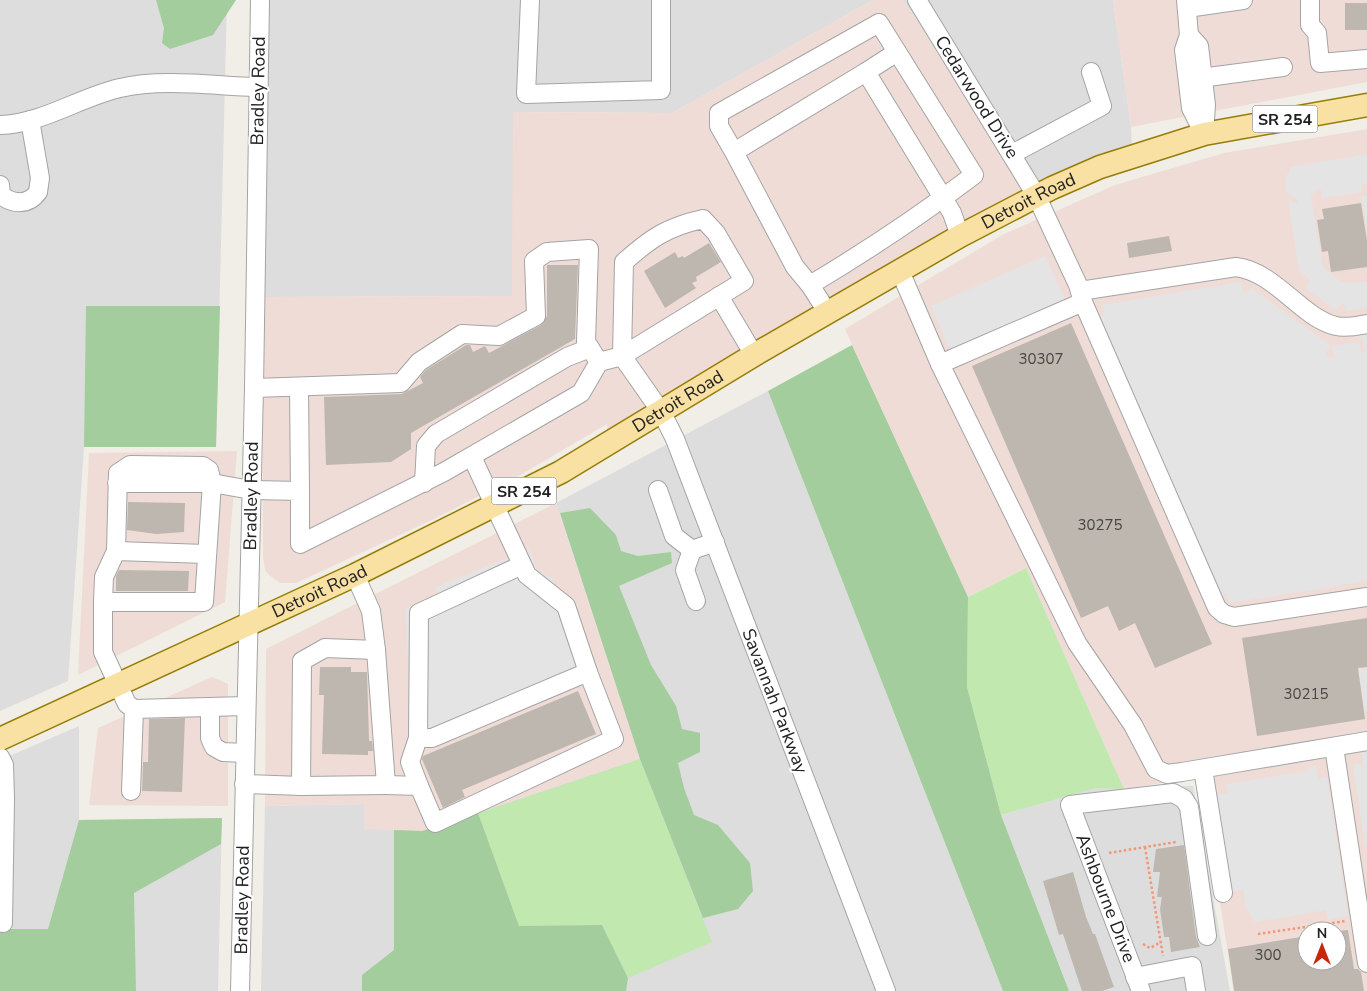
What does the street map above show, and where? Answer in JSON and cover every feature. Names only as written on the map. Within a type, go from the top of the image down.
[{"type":"main road","name":"Detroit Road","points":[[0,739],[355,575],[561,472],[754,355],[960,236],[1036,195],[1100,167],[1204,134],[1367,105]]},
{"type":"street","name":"Bradley Road","points":[[240,991],[254,388],[260,0]]},
{"type":"street","points":[[530,0],[526,94],[661,90],[664,1]]},
{"type":"street","name":"Cedarwood Drive","points":[[917,0],[1036,195],[1219,610],[1227,616],[1238,617],[1367,597]]},
{"type":"street","points":[[1204,134],[1191,108],[1195,79],[1184,50],[1189,35],[1186,4],[1243,0]]},
{"type":"street","points":[[1310,0],[1310,25],[1317,33],[1320,63],[1367,59]]},
{"type":"street","points":[[810,285],[893,234],[974,175],[879,23],[719,113],[720,126],[795,267],[810,285],[828,313]]},
{"type":"street","points":[[734,152],[897,52]]},
{"type":"street","points":[[1195,79],[1283,67]]},
{"type":"street","points":[[866,72],[952,213],[960,236]]},
{"type":"street","points":[[1012,154],[1102,106],[1090,72]]},
{"type":"street","points":[[0,125],[30,120],[107,91],[134,85],[258,87]]},
{"type":"street","points":[[0,185],[1,195],[15,202],[28,201],[38,192],[40,178],[30,120]]},
{"type":"street","points":[[424,483],[426,446],[436,434],[567,357],[594,355],[622,356],[744,280],[716,233],[703,220],[681,224],[650,239],[624,262],[622,356]]},
{"type":"street","points":[[254,388],[401,383],[419,362],[462,334],[499,336],[536,316],[534,261],[547,252],[589,249],[586,342],[594,355]]},
{"type":"street","points":[[940,364],[1082,297],[1224,268],[1241,268],[1264,278],[1329,324],[1344,327],[1367,324]]},
{"type":"street","points":[[900,271],[940,364],[1077,643],[1133,725],[1156,769],[1167,774],[1367,741]]},
{"type":"street","points":[[719,296],[754,355]]},
{"type":"street","points":[[299,387],[300,544],[424,483],[581,394],[594,355]]},
{"type":"street","name":"Savannah Parkway","points":[[622,356],[662,412],[687,468],[886,991]]},
{"type":"street","points":[[472,456],[527,575],[566,606],[588,672],[614,739],[435,823],[410,762],[418,738],[419,613],[522,565]]},
{"type":"street","points":[[103,602],[204,602],[212,483],[210,470],[202,466],[130,465],[118,473],[116,551],[104,578],[103,602],[102,652],[127,704],[134,709],[246,706]]},
{"type":"street","points":[[212,483],[251,490],[300,491]]},
{"type":"street","points":[[658,490],[674,536],[692,550]]},
{"type":"street","points":[[696,601],[684,570],[692,550],[715,542]]},
{"type":"street","points":[[116,551],[206,554]]},
{"type":"street","points":[[355,575],[371,611],[376,650],[386,785]]},
{"type":"street","points":[[301,786],[302,661],[325,648],[376,650]]},
{"type":"street","points":[[418,738],[432,738],[588,672]]},
{"type":"street","points":[[210,707],[210,738],[214,748],[223,752],[245,753]]},
{"type":"street","points":[[131,791],[134,709]]},
{"type":"street","points":[[1334,747],[1360,871],[1367,963]]},
{"type":"street","points":[[0,757],[4,765],[5,798],[3,923]]},
{"type":"street","points":[[1203,769],[1223,893]]},
{"type":"street","points":[[244,784],[419,786]]},
{"type":"street","name":"Ashbourne Drive","points":[[1138,984],[1070,805],[1173,793],[1184,799],[1188,807],[1207,936]]},
{"type":"street","points":[[1138,984],[1192,966],[1196,991]]},
{"type":"path","points":[[1109,852],[1176,842]]},
{"type":"path","points":[[1145,846],[1165,963]]},
{"type":"path","points":[[1258,934],[1350,920]]},
{"type":"path","points":[[1143,944],[1150,948],[1161,942]]},
{"type":"shaded area","points":[[0,0],[227,0],[216,447],[84,447],[68,681],[0,711]]},
{"type":"shaded area","points":[[269,0],[873,0],[672,113],[514,112],[513,296],[262,297]]},
{"type":"shaded area","points":[[873,0],[903,0],[1025,188],[608,434],[607,424],[522,474],[434,519],[296,583],[280,583],[269,575],[265,570],[263,556],[262,297],[512,296],[513,112],[672,113]]},
{"type":"shaded area","points":[[903,0],[1113,0],[1131,127],[1132,147],[1025,188]]},
{"type":"shaded area","points":[[1113,0],[1367,0],[1367,82],[1131,127]]},
{"type":"shaded area","points":[[1367,129],[1367,991],[1234,991],[1200,777],[1124,789],[1026,568],[968,597],[845,329],[1004,234],[1115,185],[1224,153]]},
{"type":"shaded area","points":[[1367,154],[1367,184],[1361,185],[1362,192],[1322,198],[1321,190],[1318,188],[1311,196],[1323,267],[1343,283],[1367,282],[1367,308],[1346,311],[1343,302],[1337,311],[1306,289],[1310,280],[1299,271],[1288,199],[1299,205],[1296,198],[1286,192],[1286,176],[1290,171],[1290,167]]},
{"type":"shaded area","points":[[1367,196],[1367,232],[1361,197]]},
{"type":"shaded area","points":[[1045,256],[1066,302],[951,352],[931,306]]},
{"type":"shaded area","points":[[1241,282],[1243,293],[1247,293],[1251,288],[1330,345],[1325,354],[1329,358],[1334,356],[1332,346],[1359,342],[1361,352],[1365,353],[1362,339],[1352,336],[1367,333],[1367,581],[1229,603],[1225,593],[1223,601],[1100,317],[1104,316],[1103,305]]},
{"type":"shaded area","points":[[768,391],[1003,991],[261,991],[265,806],[365,804],[640,759],[556,503]]},
{"type":"shaded area","points":[[237,451],[225,602],[78,675],[89,453]]},
{"type":"shaded area","points":[[556,503],[640,759],[422,831],[364,829],[364,804],[265,806],[266,649]]},
{"type":"shaded area","points":[[530,549],[536,569],[553,579],[579,677],[413,739],[405,608],[437,599],[436,587]]},
{"type":"shaded area","points":[[1367,668],[1367,710],[1364,711],[1358,669]]},
{"type":"shaded area","points":[[212,677],[228,684],[228,806],[89,805],[98,728]]},
{"type":"shaded area","points":[[79,726],[79,820],[222,818],[218,991],[0,991],[0,760]]},
{"type":"shaded area","points":[[1367,752],[1367,845],[1365,845],[1353,765],[1363,764],[1361,753]]},
{"type":"shaded area","points":[[1316,766],[1318,779],[1327,777],[1348,916],[1328,920],[1326,910],[1254,922],[1246,907],[1243,890],[1233,891],[1217,795],[1228,793],[1226,784],[1309,771],[1308,767]]},
{"type":"shaded area","points":[[1193,786],[1230,991],[1069,991],[1001,815],[1096,788]]},
{"type":"green space","points":[[156,0],[236,0],[213,35],[170,49],[162,43],[164,28]]},
{"type":"green space","points":[[86,306],[220,306],[216,447],[84,447]]},
{"type":"green space","points":[[852,345],[968,597],[967,687],[1001,815],[1069,991],[1003,991],[768,391]]},
{"type":"green space","points":[[590,508],[616,535],[621,551],[638,556],[671,552],[672,563],[619,586],[651,665],[676,706],[682,729],[700,733],[700,752],[678,763],[684,788],[694,815],[718,825],[750,863],[753,891],[738,909],[703,918],[640,759],[560,513]]},
{"type":"green space","points":[[1026,568],[1124,789],[1096,788],[1001,815],[967,687],[968,597]]},
{"type":"green space","points":[[640,759],[712,942],[628,978],[602,925],[519,926],[478,813]]},
{"type":"green space","points":[[478,813],[519,926],[602,925],[628,978],[626,991],[362,991],[362,975],[394,950],[394,830],[422,831]]},
{"type":"green space","points":[[222,818],[221,844],[134,893],[136,991],[0,991],[0,929],[48,929],[79,820]]},
{"type":"building","points":[[1345,3],[1367,3],[1367,30],[1345,30]]},
{"type":"building","points":[[1361,203],[1367,241],[1367,267],[1331,272],[1328,251],[1322,252],[1317,220],[1324,219],[1322,209]]},
{"type":"building","points":[[1169,236],[1172,251],[1129,258],[1127,243]]},
{"type":"building","points":[[709,243],[721,262],[696,277],[697,281],[692,283],[696,288],[665,308],[644,271],[675,252],[678,258],[683,256],[684,258]]},
{"type":"building","points":[[547,265],[578,265],[575,339],[411,433],[411,449],[391,462],[326,465],[324,397],[402,394],[423,383],[420,377],[426,370],[466,345],[470,345],[473,352],[485,346],[489,353],[541,325],[547,316]]},
{"type":"building","points":[[1071,323],[1212,644],[1155,668],[1135,623],[1119,631],[1108,606],[1081,618],[972,366]]},
{"type":"building","points":[[128,502],[185,503],[184,532],[156,534],[127,530]]},
{"type":"building","points":[[119,570],[189,571],[188,591],[116,591],[116,576]]},
{"type":"building","points":[[1367,618],[1367,667],[1358,668],[1365,719],[1257,736],[1242,638]]},
{"type":"building","points":[[320,667],[351,667],[351,672],[367,672],[369,741],[372,741],[373,751],[368,751],[368,755],[322,754],[324,695],[319,695]]},
{"type":"building","points":[[578,691],[596,734],[462,790],[465,797],[443,808],[422,759],[423,756]]},
{"type":"building","points":[[185,718],[182,792],[142,791],[143,762],[148,762],[149,719]]},
{"type":"building","points":[[1184,845],[1196,937],[1200,947],[1171,952],[1169,937],[1164,937],[1160,909],[1162,897],[1157,897],[1160,872],[1153,872],[1156,849]]},
{"type":"building","points":[[1073,872],[1086,917],[1093,934],[1095,934],[1114,987],[1102,991],[1082,991],[1063,934],[1059,935],[1043,881]]},
{"type":"building","points":[[1347,930],[1354,969],[1358,969],[1361,972],[1364,991],[1234,991],[1228,949],[1297,938],[1297,971],[1347,971]]}]
